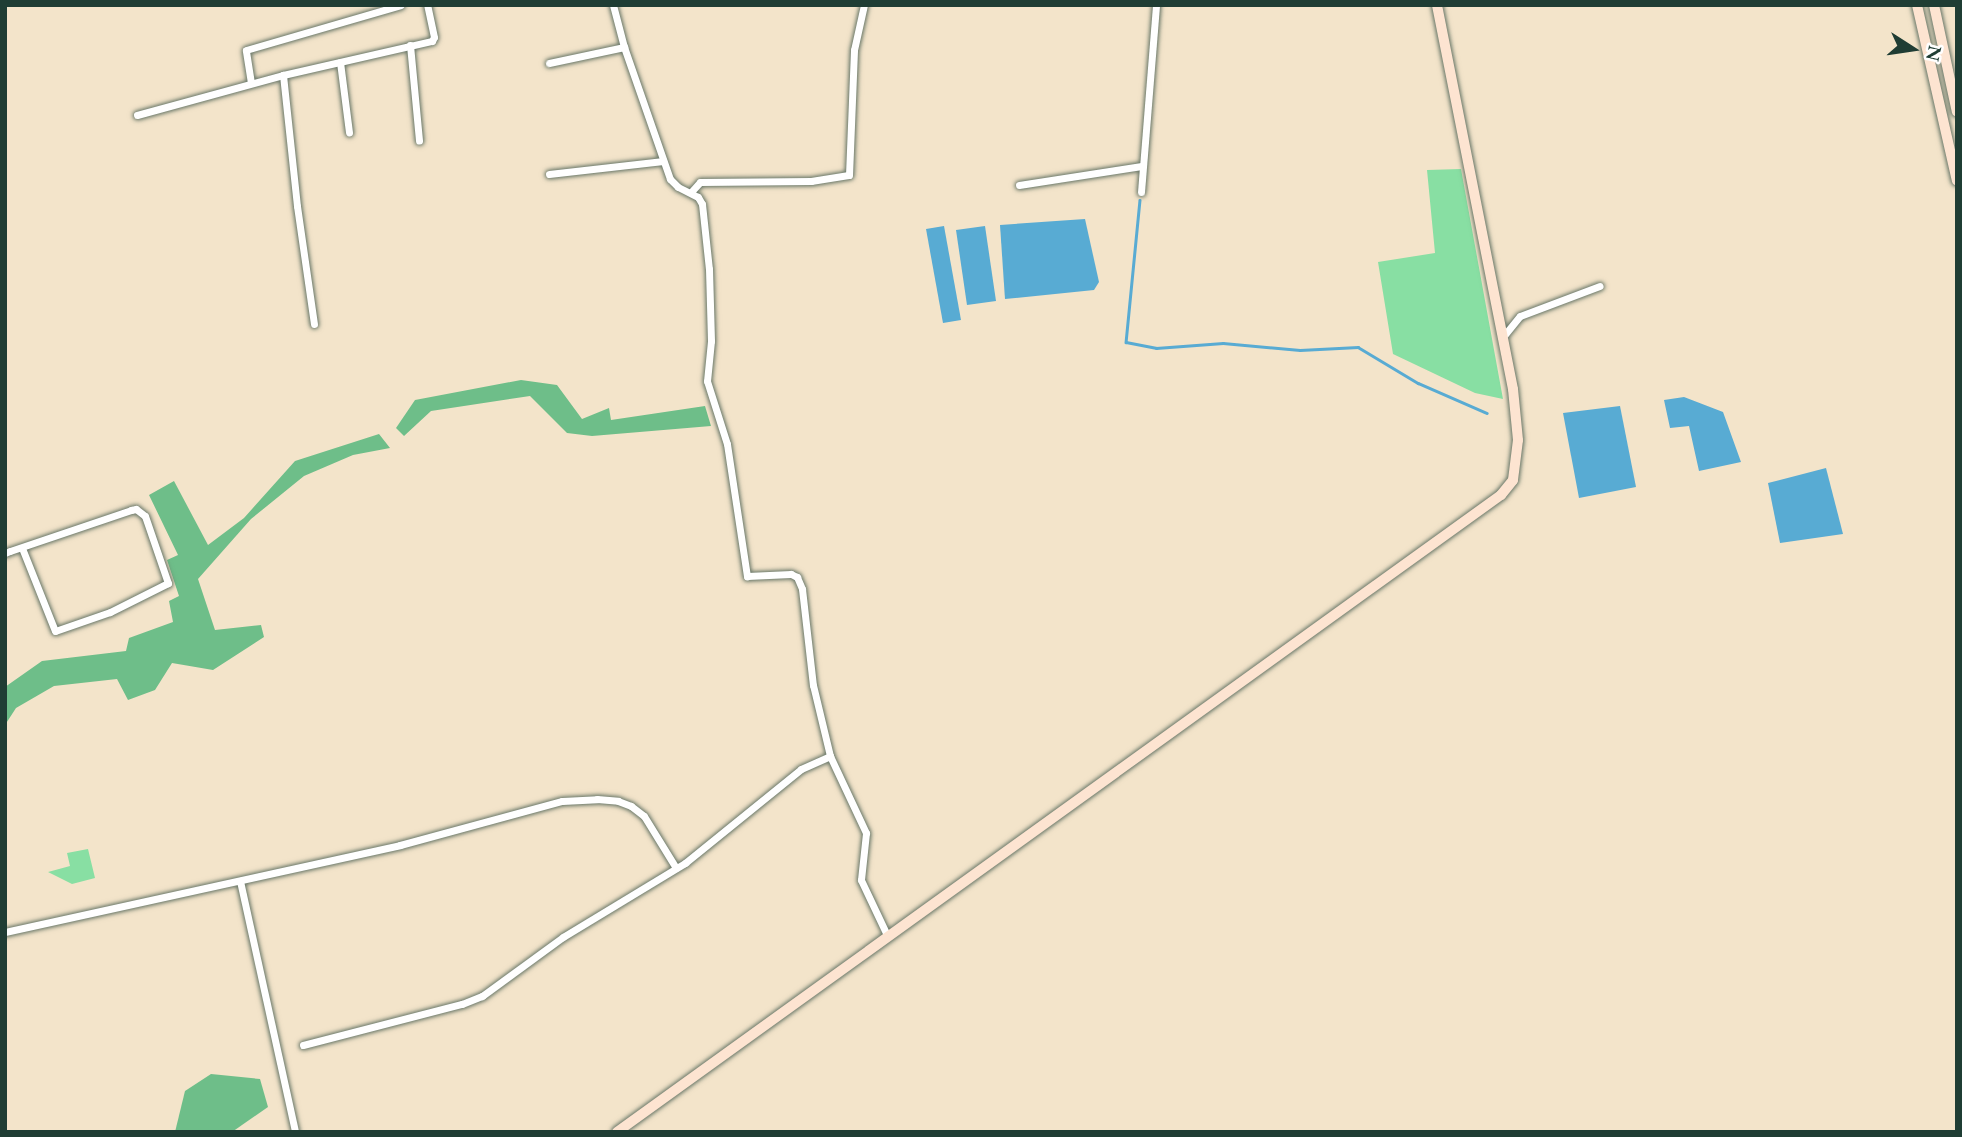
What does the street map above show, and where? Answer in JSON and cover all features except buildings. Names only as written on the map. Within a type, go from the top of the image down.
[{"type":"street","points":[[251,83],[246,50],[401,5]]},
{"type":"street","points":[[137,115],[251,83],[432,41],[434,37],[428,5]]},
{"type":"street","points":[[613,5],[624,47],[663,161],[673,183],[698,197],[702,204],[709,269],[711,341],[706,381],[727,444],[747,576],[779,574],[797,577],[808,621],[813,685],[830,756],[866,833],[861,880],[888,937]]},
{"type":"street","points":[[691,192],[700,182],[811,181],[849,175],[854,50],[864,5]]},
{"type":"street","points":[[1141,192],[1149,124],[1156,5]]},
{"type":"street","points":[[617,1132],[1501,495],[1517,470],[1518,440],[1513,389],[1437,5]]},
{"type":"street","points":[[1917,5],[1957,181]]},
{"type":"street","points":[[1934,5],[1957,112]]},
{"type":"street","points":[[410,45],[419,141]]},
{"type":"street","points":[[549,63],[624,47]]},
{"type":"street","points":[[340,62],[349,132]]},
{"type":"street","points":[[283,75],[297,206],[314,324]]},
{"type":"street","points":[[549,174],[663,161]]},
{"type":"street","points":[[1019,185],[1142,166]]},
{"type":"street","points":[[1502,339],[1520,316],[1600,286]]},
{"type":"street","points":[[5,553],[136,509],[145,516],[168,583],[108,613],[56,631],[50,624],[22,548]]},
{"type":"street","points":[[303,1045],[462,1004],[482,996],[552,944],[676,869],[802,769],[830,756]]},
{"type":"street","points":[[5,932],[400,845],[548,803],[597,799],[618,801],[631,806],[644,816],[676,869]]},
{"type":"street","points":[[240,881],[295,1132]]},
{"type":"green space","points":[[1461,169],[1503,399],[1475,393],[1393,354],[1378,262],[1435,253],[1427,170]]},
{"type":"green space","points":[[521,380],[557,385],[582,419],[609,408],[611,420],[705,406],[711,426],[592,436],[567,433],[530,396],[431,411],[404,436],[396,428],[415,400]]},
{"type":"green space","points":[[379,434],[390,448],[353,455],[304,476],[251,519],[198,579],[215,630],[261,625],[264,637],[213,670],[172,663],[155,690],[128,700],[117,679],[54,686],[16,708],[5,725],[5,687],[42,661],[126,651],[129,638],[173,622],[169,601],[179,596],[167,560],[178,555],[149,495],[174,481],[208,545],[244,518],[295,461]]},
{"type":"green space","points":[[88,849],[95,878],[72,884],[48,872],[70,866],[67,853]]},
{"type":"green space","points":[[211,1074],[260,1079],[268,1107],[232,1132],[175,1132],[185,1091]]},
{"type":"water","points":[[1085,219],[1099,282],[1094,290],[1005,299],[1000,225]]},
{"type":"water","points":[[944,226],[961,320],[943,323],[926,229]]},
{"type":"water","points":[[985,226],[996,301],[967,305],[956,230]]},
{"type":"water","points":[[1684,397],[1723,412],[1741,462],[1699,471],[1689,426],[1670,428],[1664,400]]},
{"type":"water","points":[[1620,406],[1636,487],[1579,498],[1563,413]]},
{"type":"water","points":[[1826,468],[1843,534],[1780,543],[1768,483]]},
{"type":"waterway","points":[[1140,200],[1126,342],[1156,348],[1223,343],[1300,350],[1358,347],[1418,383],[1487,413]]}]
